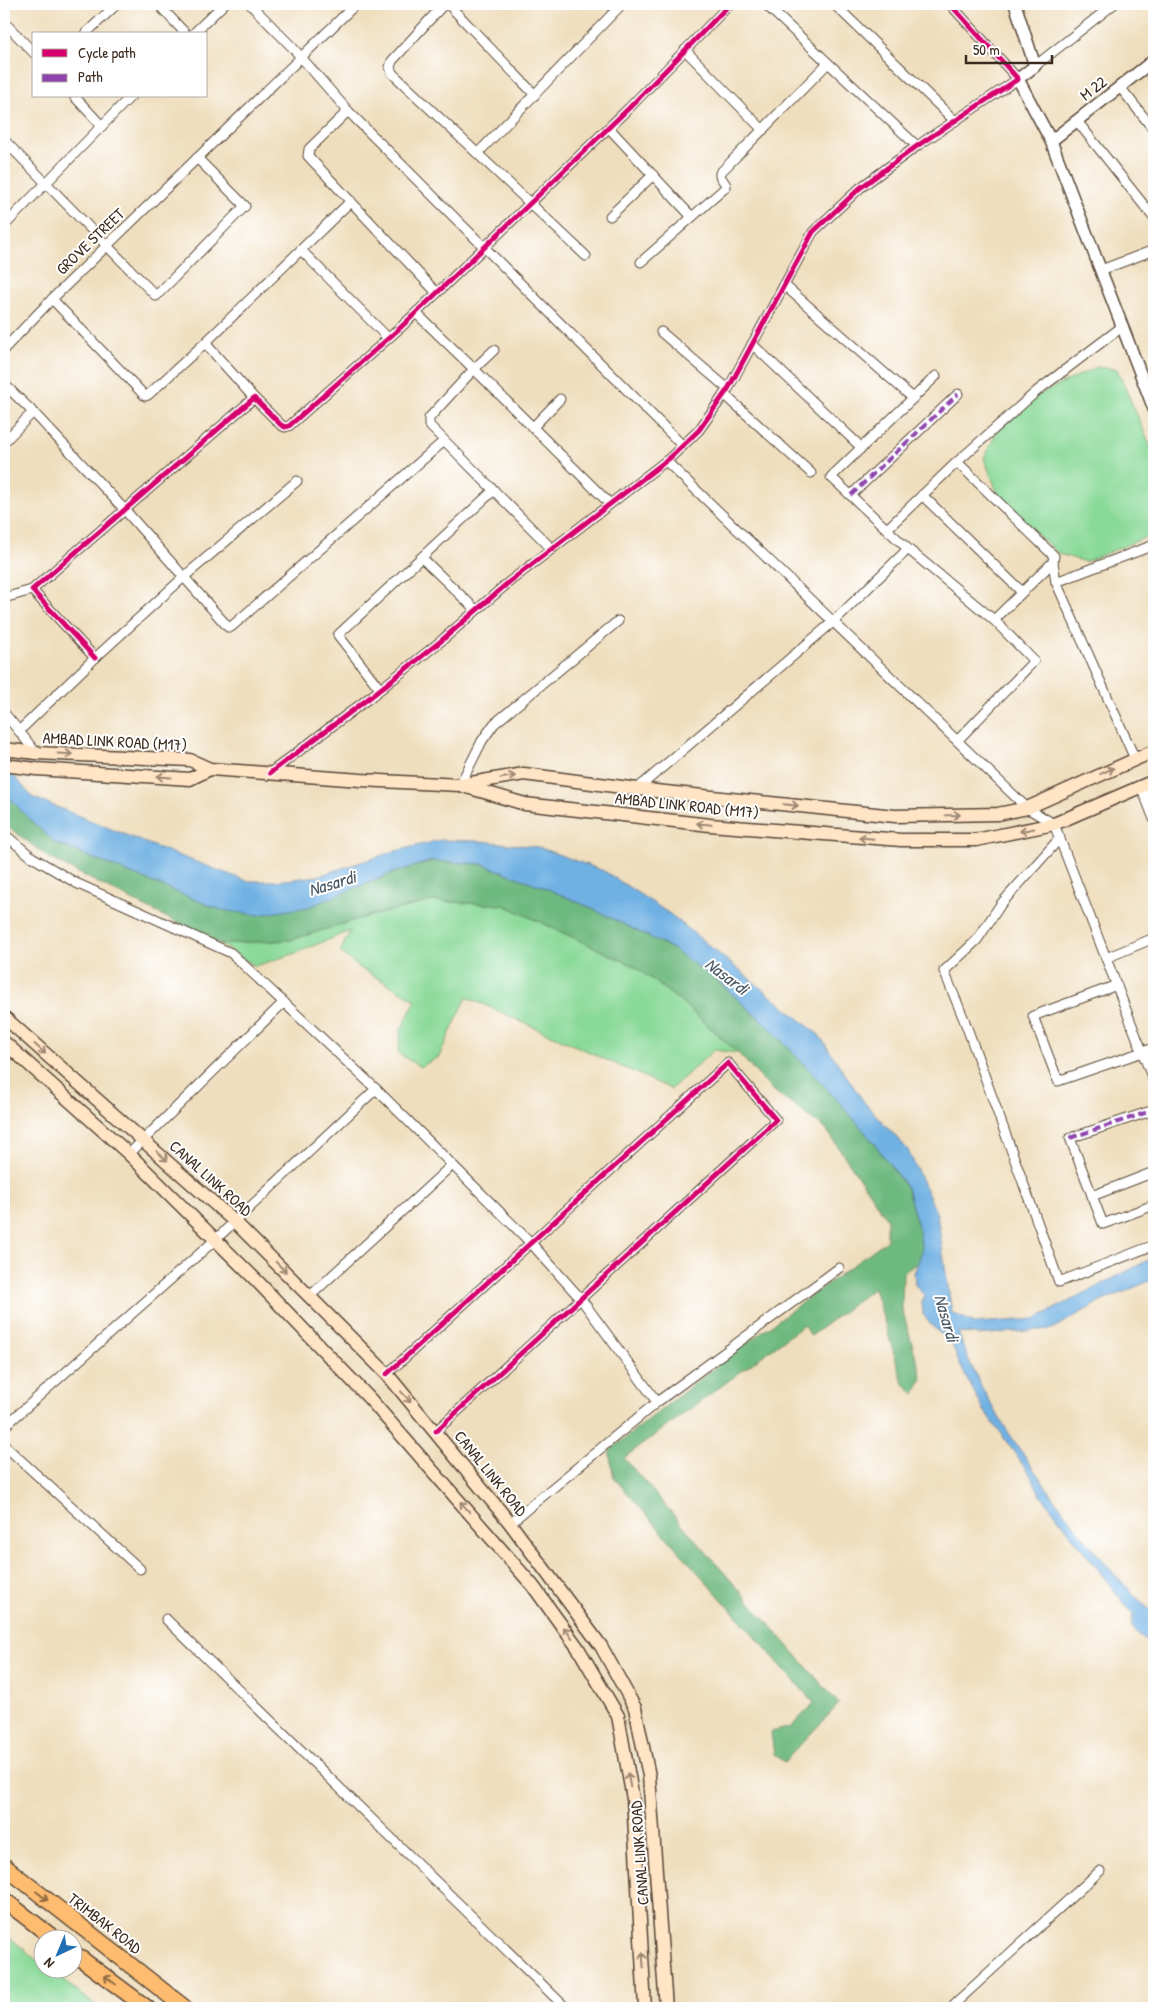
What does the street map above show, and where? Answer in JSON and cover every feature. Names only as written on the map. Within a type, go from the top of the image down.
[{"type":"highway","name":"TRIMBAK ROAD","points":[[4,1866],[185,2008]]},
{"type":"highway","points":[[4,1900],[43,1930]]},
{"type":"highway","points":[[82,1959],[147,2008]]},
{"type":"main road","name":"AMBAD LINK ROAD (M17)","points":[[10,750],[36,753],[190,760],[210,769],[460,785],[525,804],[710,825],[901,840],[976,840],[1054,824],[1154,781]]},
{"type":"main road","points":[[460,785],[524,774],[638,789],[895,816],[998,814],[1027,808],[1154,750]]},
{"type":"main road","name":"AMBAD LINK ROAD (M17)","points":[[4,765],[36,769],[190,779],[210,769]]},
{"type":"main road","name":"CANAL LINK ROAD","points":[[4,1017],[235,1222],[387,1374],[510,1523],[602,1646],[635,1708],[650,1776],[666,2008]]},
{"type":"main road","name":"CANAL LINK ROAD","points":[[4,1042],[129,1154],[258,1282],[369,1398],[534,1586],[578,1648],[618,1716],[633,1799],[646,2008]]},
{"type":"street","points":[[87,32],[117,4]]},
{"type":"street","points":[[158,4],[184,32]]},
{"type":"street","points":[[195,32],[224,4]]},
{"type":"street","points":[[250,4],[348,111],[683,446]]},
{"type":"street","name":"GROVE STREET","points":[[4,349],[106,246],[356,4]]},
{"type":"street","points":[[444,4],[392,61],[390,68],[392,73],[586,256]]},
{"type":"street","points":[[448,4],[535,94]]},
{"type":"street","points":[[478,153],[622,4]]},
{"type":"street","points":[[205,343],[254,398],[285,427],[416,313],[609,128],[730,4]]},
{"type":"street","points":[[765,4],[827,64],[917,146]]},
{"type":"street","points":[[950,4],[1018,79],[1051,141],[1123,326],[1151,388],[1154,408]]},
{"type":"street","points":[[1015,4],[1035,66]]},
{"type":"street","points":[[270,773],[380,689],[552,549],[683,446],[699,430],[726,391],[813,232],[860,188],[917,146],[1018,79],[1114,4]]},
{"type":"street","points":[[838,5],[955,120]]},
{"type":"street","points":[[4,22],[32,51]]},
{"type":"street","points":[[685,50],[763,130]]},
{"type":"street","name":"M 22","points":[[1051,141],[1154,60]]},
{"type":"street","points":[[641,262],[726,187],[720,173],[827,64]]},
{"type":"street","points":[[1120,87],[1154,130]]},
{"type":"street","points":[[76,98],[102,126]]},
{"type":"street","points":[[4,226],[129,98]]},
{"type":"street","points":[[348,111],[308,148],[307,153],[437,293]]},
{"type":"street","points":[[1077,121],[1154,218]]},
{"type":"street","points":[[609,128],[691,216]]},
{"type":"street","points":[[4,140],[156,296],[245,206],[197,158]]},
{"type":"street","points":[[610,216],[653,175]]},
{"type":"street","points":[[52,299],[145,396],[205,343],[351,201]]},
{"type":"street","points":[[301,250],[388,338]]},
{"type":"street","points":[[1101,270],[1154,250]]},
{"type":"street","points":[[784,285],[914,398]]},
{"type":"street","points":[[416,313],[610,504]]},
{"type":"street","points":[[887,529],[956,462],[1037,392],[1123,326]]},
{"type":"street","points":[[661,332],[726,391],[811,473]]},
{"type":"street","points":[[752,344],[862,448]]},
{"type":"street","points":[[494,350],[428,418],[429,425],[552,549]]},
{"type":"street","points":[[936,376],[831,478],[908,549],[994,620],[1034,661],[958,740]]},
{"type":"street","points":[[4,384],[124,508],[226,625],[231,627],[444,442]]},
{"type":"street","points":[[851,495],[958,394]]},
{"type":"street","points":[[4,598],[32,590],[124,508],[254,398]]},
{"type":"street","points":[[533,428],[560,399]]},
{"type":"street","points":[[4,442],[33,412]]},
{"type":"street","points":[[666,461],[1027,808],[1054,824],[1154,1082]]},
{"type":"street","points":[[956,462],[1054,556],[1056,582],[1135,759]]},
{"type":"street","points":[[19,731],[185,576],[297,481]]},
{"type":"street","points":[[380,689],[338,635],[494,490]]},
{"type":"street","points":[[922,495],[1022,592]]},
{"type":"street","points":[[1056,582],[1154,545]]},
{"type":"street","points":[[638,789],[834,622],[908,549]]},
{"type":"street","points":[[422,558],[476,610]]},
{"type":"street","points":[[994,620],[1053,562]]},
{"type":"street","points":[[32,590],[95,658]]},
{"type":"street","points":[[460,785],[482,740],[494,724],[618,621]]},
{"type":"street","points":[[4,713],[36,753]]},
{"type":"street","points":[[1141,786],[1154,819]]},
{"type":"street","points":[[4,834],[32,857],[76,883],[231,953],[376,1089],[531,1243],[581,1299],[657,1402]]},
{"type":"street","points":[[1060,838],[1002,904],[978,940],[944,971],[965,1022],[1059,1282],[1154,1245]]},
{"type":"street","points":[[1106,958],[1154,938]]},
{"type":"street","points":[[1117,985],[1033,1016],[1058,1081],[1154,1048]]},
{"type":"street","points":[[129,1154],[284,1002]]},
{"type":"street","points":[[387,1374],[728,1064],[776,1120],[436,1432]]},
{"type":"street","points":[[4,1427],[235,1222],[376,1089]]},
{"type":"street","points":[[1154,1110],[1070,1138],[1103,1224],[1154,1205]]},
{"type":"street","points":[[310,1296],[452,1165]]},
{"type":"street","points":[[1092,1196],[1154,1172]]},
{"type":"street","points":[[510,1523],[657,1402],[838,1268]]},
{"type":"street","points":[[4,1445],[140,1569]]},
{"type":"street","points":[[166,1618],[566,2008]]},
{"type":"street","points":[[950,2008],[1100,1871]]},
{"type":"green space","points":[[1097,367],[1117,369],[1154,454],[1154,534],[1085,562],[1059,554],[1001,502],[984,458],[1003,418],[1044,392]]},
{"type":"green space","points":[[4,791],[55,843],[221,910],[370,883],[392,873],[432,861],[482,864],[541,886],[589,907],[673,949],[719,982],[771,1029],[842,1105],[874,1143],[907,1189],[919,1230],[922,1252],[917,1263],[903,1273],[902,1309],[922,1378],[915,1394],[903,1383],[874,1288],[811,1336],[804,1325],[624,1458],[839,1704],[784,1762],[774,1755],[771,1732],[791,1727],[814,1703],[614,1478],[609,1451],[729,1356],[887,1240],[887,1219],[826,1129],[771,1089],[738,1053],[684,1004],[634,966],[504,905],[432,901],[358,919],[291,940],[219,944],[51,859],[4,824]]},
{"type":"green space","points":[[432,901],[504,905],[634,966],[684,1004],[738,1053],[714,1050],[671,1089],[467,997],[439,1057],[420,1067],[398,1053],[401,1030],[416,1000],[360,968],[340,952],[350,931],[293,954],[255,966],[219,944],[291,940],[358,919]]},
{"type":"green space","points":[[4,1933],[32,1956],[32,1980],[63,1980],[99,2008],[4,2008]]},
{"type":"water","name":"Nasardi","points":[[4,764],[32,797],[247,881],[277,881],[318,876],[395,851],[441,840],[480,841],[538,847],[604,871],[670,914],[819,1035],[864,1102],[908,1150],[937,1214],[952,1313],[975,1323],[1035,1319],[1154,1257],[1154,1279],[1096,1304],[1052,1329],[979,1335],[958,1332],[974,1372],[994,1410],[1030,1464],[1094,1550],[1154,1614],[1154,1645],[1134,1629],[1131,1621],[1133,1615],[1040,1494],[1031,1476],[983,1409],[959,1363],[952,1344],[930,1324],[923,1314],[921,1302],[925,1296],[915,1285],[914,1273],[922,1252],[919,1230],[907,1188],[874,1143],[842,1105],[771,1029],[719,982],[673,949],[589,907],[541,886],[482,864],[432,861],[392,873],[309,907],[258,915],[221,910],[55,843],[22,812],[4,791]]},
{"type":"marked path","points":[[851,495],[958,394]]},
{"type":"marked path","points":[[1070,1138],[1154,1110]]},
{"type":"cycle path","points":[[95,658],[32,590],[254,398],[281,425],[289,426],[437,293],[629,108],[730,4]]},
{"type":"cycle path","points":[[270,773],[373,695],[441,641],[509,582],[671,457],[699,430],[728,389],[813,232],[860,188],[917,146],[1018,79],[950,4]]},
{"type":"cycle path","points":[[387,1374],[728,1063],[776,1120],[436,1431]]}]
